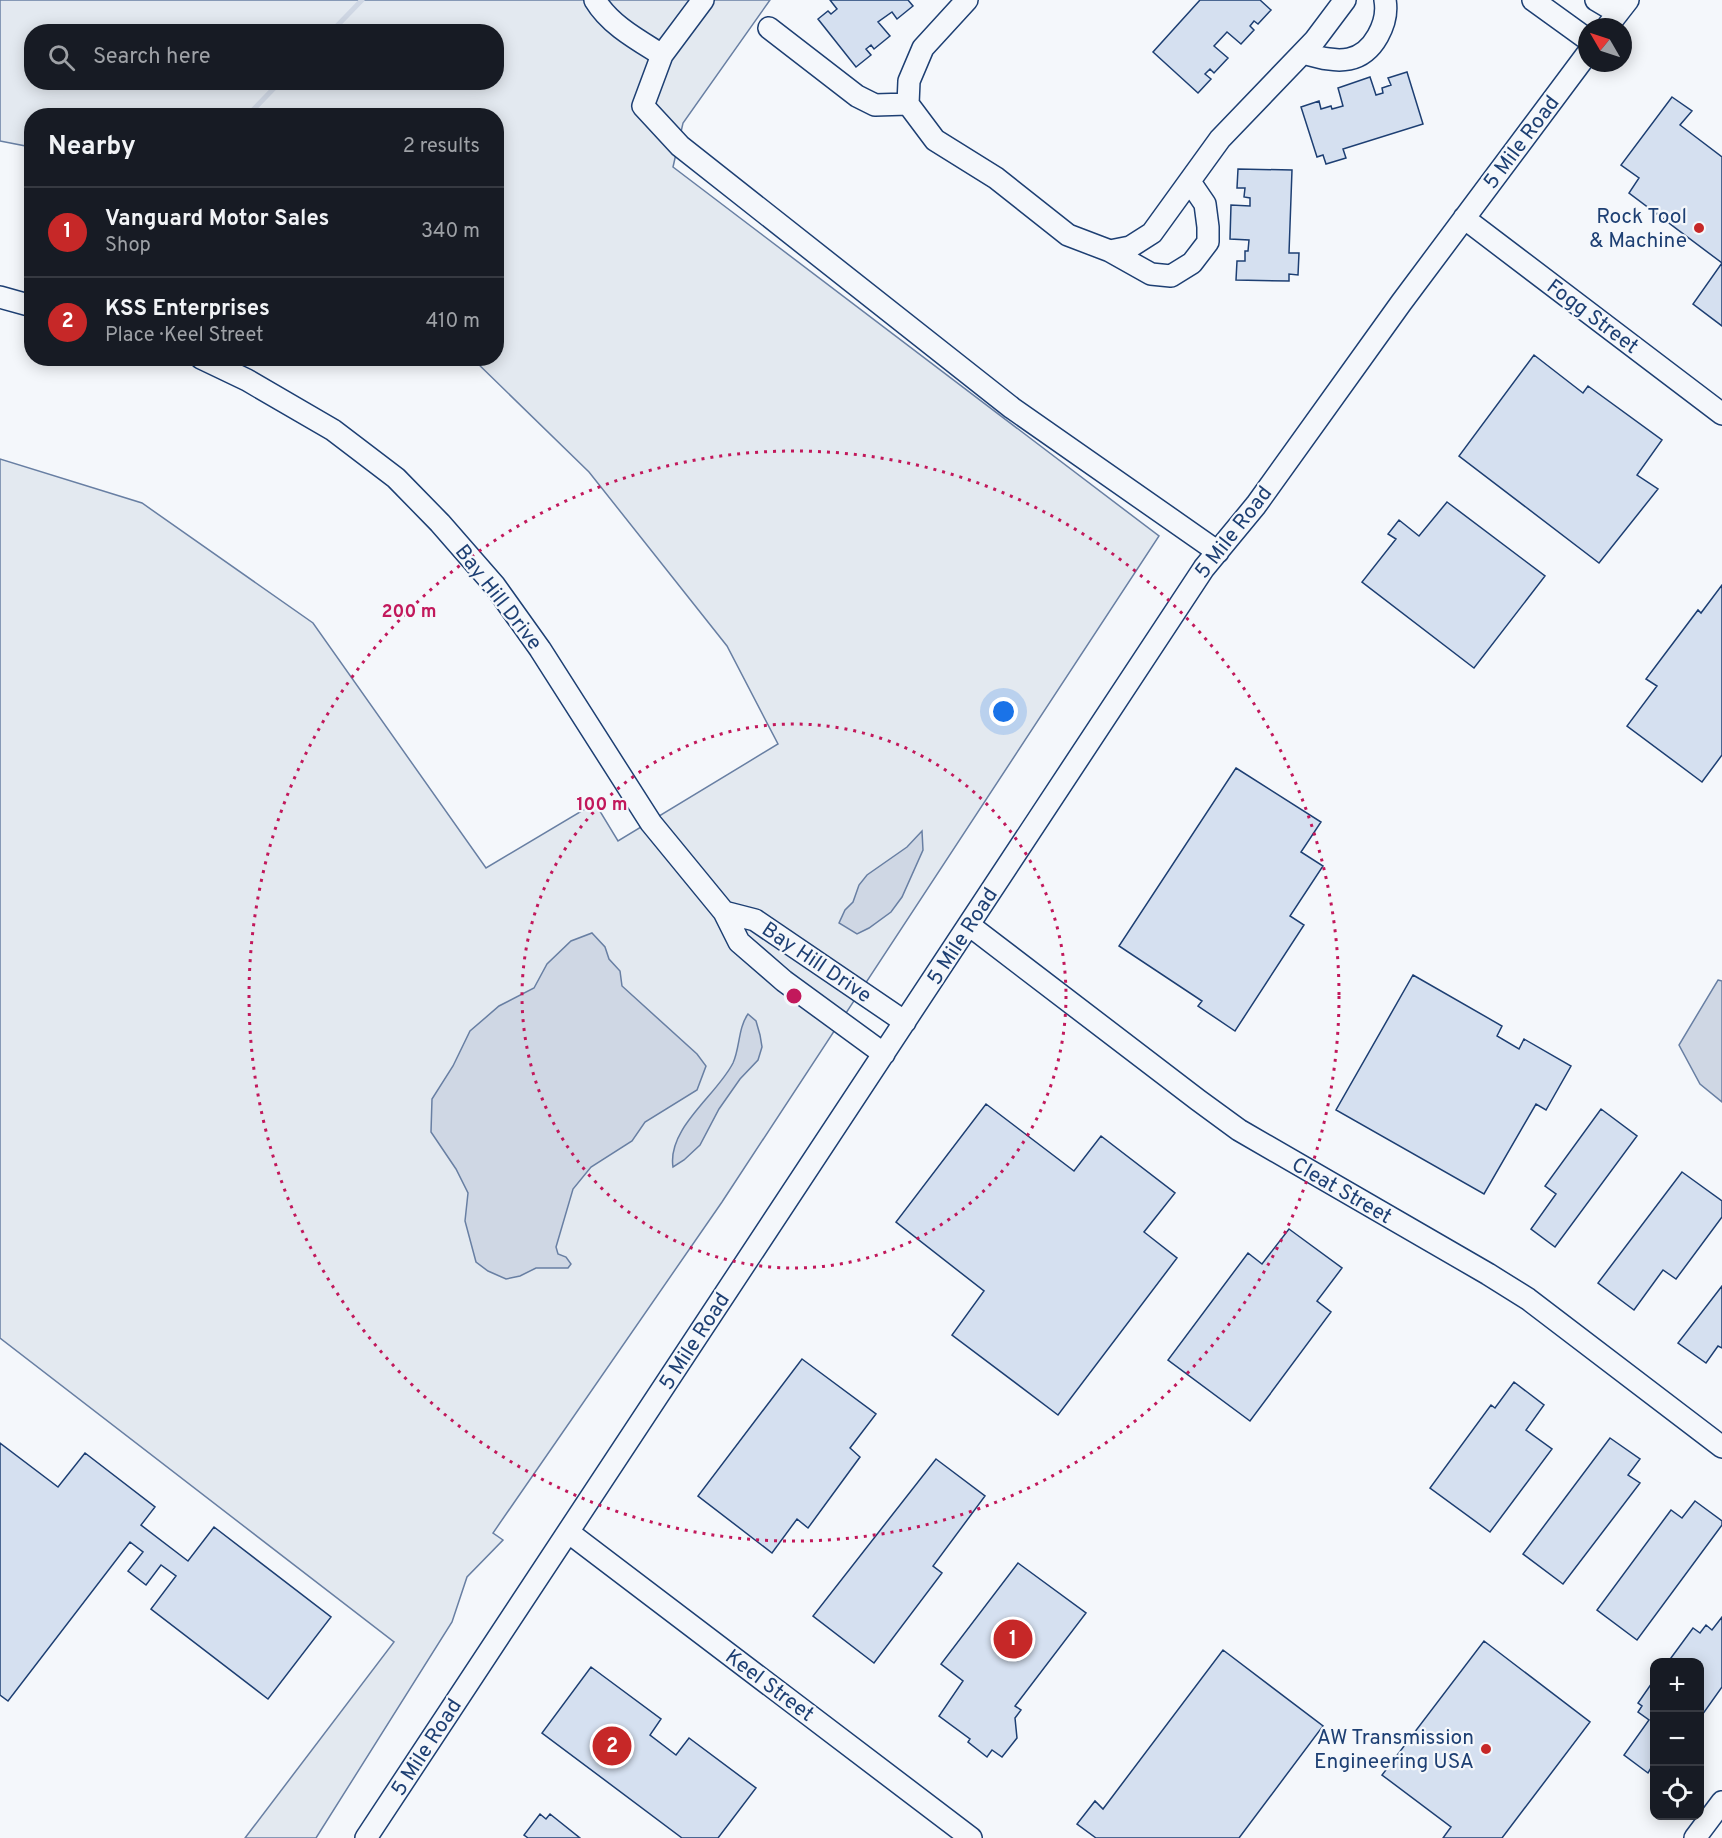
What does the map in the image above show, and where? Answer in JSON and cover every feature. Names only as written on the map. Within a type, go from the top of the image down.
[{"type":"street","points":[[595,0],[603,12],[625,32],[662,55]]},
{"type":"street","points":[[703,0],[662,55],[643,106],[680,146],[1011,408],[1218,552]]},
{"type":"street","points":[[967,0],[923,48],[909,81],[908,104],[935,140],[996,178],[1068,235],[1110,251],[1150,274],[1171,276],[1192,263],[1208,242],[1205,204],[1190,182]]},
{"type":"street","points":[[1110,251],[1130,248],[1152,233],[1220,139],[1303,53],[1345,0]]},
{"type":"street","points":[[1303,53],[1325,58],[1349,59],[1364,53],[1381,32],[1387,10],[1385,0]]},
{"type":"street","points":[[1533,0],[1578,32]]},
{"type":"street","points":[[1596,0],[1618,13]]},
{"type":"street","points":[[769,28],[856,96],[875,105],[908,104]]},
{"type":"street","name":"5 Mile Road","points":[[366,1838],[1203,568],[1256,505],[1464,218],[1578,66]]},
{"type":"street","name":"Fogg Street","points":[[1464,218],[1722,414]]},
{"type":"street","points":[[0,297],[24,304]]},
{"type":"street","name":"Bay Hill Drive","points":[[218,366],[247,380],[333,430],[396,478],[440,523],[495,586],[540,649],[651,823],[724,912],[739,942],[784,981],[884,1054]]},
{"type":"street","name":"Bay Hill Drive","points":[[724,912],[755,920],[905,1022]]},
{"type":"street","name":"Cleat Street","points":[[969,925],[1239,1130],[1528,1299],[1722,1446]]},
{"type":"street","name":"Keel Street","points":[[568,1532],[971,1838]]},
{"type":"street","points":[[1695,1838],[1722,1802]]},
{"type":"shaded area","points":[[0,0],[770,0],[683,123],[673,167],[1159,536],[722,1202],[493,1533],[503,1540],[467,1577],[452,1622],[316,1838],[245,1838],[394,1642],[0,1338],[0,459],[142,503],[313,623],[486,868],[595,803],[618,841],[778,744],[727,646],[589,472],[480,366],[504,366],[504,108],[24,108],[24,146],[0,141]]},
{"type":"shaded area","points":[[922,831],[923,850],[902,897],[891,912],[857,934],[839,923],[845,910],[853,902],[859,885],[867,875],[907,847]]},
{"type":"shaded area","points":[[592,933],[605,947],[609,959],[620,971],[622,986],[697,1054],[706,1066],[697,1090],[645,1122],[632,1141],[591,1167],[573,1189],[556,1247],[558,1254],[566,1257],[571,1264],[568,1268],[536,1268],[520,1276],[506,1279],[488,1271],[476,1262],[465,1221],[468,1193],[456,1169],[431,1132],[432,1099],[453,1066],[470,1031],[499,1006],[534,988],[547,964],[571,941]]},
{"type":"shaded area","points":[[1718,980],[1722,981],[1722,1102],[1700,1084],[1679,1045]]},
{"type":"shaded area","points":[[748,1014],[756,1021],[760,1035],[762,1047],[758,1060],[740,1079],[719,1109],[700,1145],[673,1167],[673,1153],[685,1125],[726,1075],[733,1063],[742,1025]]},
{"type":"building","points":[[830,0],[908,0],[913,6],[897,19],[892,12],[878,22],[890,36],[874,49],[871,45],[866,49],[871,55],[856,67],[818,19],[828,11],[831,14],[837,9]]},
{"type":"building","points":[[1200,0],[1260,0],[1271,10],[1258,24],[1254,21],[1250,26],[1254,30],[1241,44],[1227,32],[1214,46],[1228,58],[1214,73],[1210,69],[1205,74],[1211,79],[1198,93],[1153,52]]},
{"type":"building","points":[[1407,72],[1423,124],[1343,149],[1346,158],[1326,164],[1323,155],[1317,157],[1301,107],[1319,101],[1321,109],[1343,106],[1338,88],[1370,77],[1376,95],[1383,93],[1382,88],[1391,85],[1388,78]]},
{"type":"building","name":"Rock Tool & Machine","points":[[1672,97],[1692,111],[1680,125],[1722,157],[1722,263],[1629,193],[1639,178],[1621,165]]},
{"type":"building","points":[[1238,169],[1292,170],[1289,253],[1299,253],[1298,275],[1289,274],[1289,281],[1236,280],[1237,261],[1245,261],[1245,251],[1248,251],[1249,240],[1230,239],[1231,205],[1250,206],[1250,198],[1244,197],[1245,188],[1237,188]]},
{"type":"building","points":[[1722,263],[1722,326],[1693,304]]},
{"type":"building","points":[[1534,355],[1583,393],[1588,386],[1662,440],[1637,475],[1658,489],[1599,563],[1459,456]]},
{"type":"building","points":[[1447,502],[1545,576],[1474,668],[1362,582],[1396,539],[1388,534],[1399,520],[1419,536]]},
{"type":"building","points":[[1722,585],[1722,755],[1702,782],[1627,726],[1657,686],[1646,679],[1698,610],[1701,613]]},
{"type":"building","points":[[1236,768],[1321,822],[1301,852],[1323,866],[1290,916],[1304,925],[1235,1031],[1198,1006],[1202,1001],[1119,946]]},
{"type":"building","points":[[1413,975],[1502,1026],[1497,1036],[1519,1049],[1524,1039],[1571,1066],[1546,1110],[1536,1104],[1484,1194],[1336,1110]]},
{"type":"building","points":[[986,1104],[1074,1171],[1101,1136],[1175,1193],[1144,1232],[1177,1258],[1058,1415],[952,1335],[984,1291],[896,1222]]},
{"type":"building","points":[[1601,1109],[1637,1136],[1555,1247],[1531,1229],[1556,1194],[1545,1186]]},
{"type":"building","points":[[1682,1172],[1722,1201],[1722,1217],[1676,1279],[1663,1270],[1634,1310],[1598,1283]]},
{"type":"building","points":[[1289,1229],[1342,1268],[1317,1301],[1331,1312],[1250,1421],[1168,1360],[1248,1253],[1262,1264]]},
{"type":"building","points":[[1722,1286],[1722,1348],[1718,1346],[1706,1363],[1678,1343]]},
{"type":"building","points":[[802,1359],[876,1414],[850,1448],[860,1457],[808,1528],[797,1519],[772,1553],[698,1496]]},
{"type":"building","points":[[1514,1382],[1544,1405],[1526,1430],[1552,1449],[1490,1532],[1430,1488],[1491,1405],[1495,1408]]},
{"type":"building","points":[[1610,1438],[1640,1459],[1628,1475],[1640,1483],[1563,1584],[1523,1554]]},
{"type":"building","points":[[0,1443],[58,1487],[85,1453],[155,1507],[141,1525],[188,1561],[214,1527],[331,1617],[268,1699],[151,1609],[176,1576],[161,1565],[146,1585],[128,1571],[143,1552],[130,1542],[8,1701],[0,1695]]},
{"type":"building","points":[[936,1459],[985,1496],[933,1566],[942,1573],[874,1663],[813,1616]]},
{"type":"building","points":[[1695,1501],[1722,1521],[1722,1525],[1637,1640],[1597,1610],[1671,1510],[1682,1518]]},
{"type":"building","points":[[1018,1563],[1086,1613],[1015,1706],[1021,1710],[1015,1718],[1017,1738],[1002,1757],[992,1750],[987,1757],[968,1742],[970,1739],[939,1716],[963,1681],[941,1664]]},
{"type":"building","points":[[1722,1617],[1722,1687],[1704,1712],[1704,1658],[1671,1658],[1693,1628],[1700,1633],[1706,1625],[1712,1630]]},
{"type":"building","name":"AW Transmission Engineering USA","points":[[1484,1641],[1590,1722],[1502,1838],[1443,1838],[1451,1827],[1382,1775]]},
{"type":"building","points":[[1223,1650],[1323,1726],[1239,1838],[1096,1838],[1077,1824],[1095,1801],[1103,1809]]},
{"type":"building","points":[[591,1667],[661,1719],[650,1735],[676,1755],[689,1738],[756,1788],[718,1838],[682,1838],[542,1733]]},
{"type":"building","points":[[1650,1686],[1650,1770],[1648,1773],[1624,1755],[1649,1720],[1638,1712],[1642,1706],[1638,1703]]},
{"type":"building","points":[[540,1814],[546,1819],[550,1814],[580,1838],[528,1838],[524,1835]]},
{"type":"waterway","points":[[339,24],[362,0]]},
{"type":"waterway","points":[[255,108],[272,90]]},
{"type":"place","name":"Rock Tool & Machine","points":[[1699,228]]},
{"type":"place","name":"Vanguard Motor Sales","points":[[1013,1639]]},
{"type":"place","name":"KSS Enterprises","points":[[612,1746]]},
{"type":"place","name":"AW Transmission Engineering USA","points":[[1486,1749]]}]
